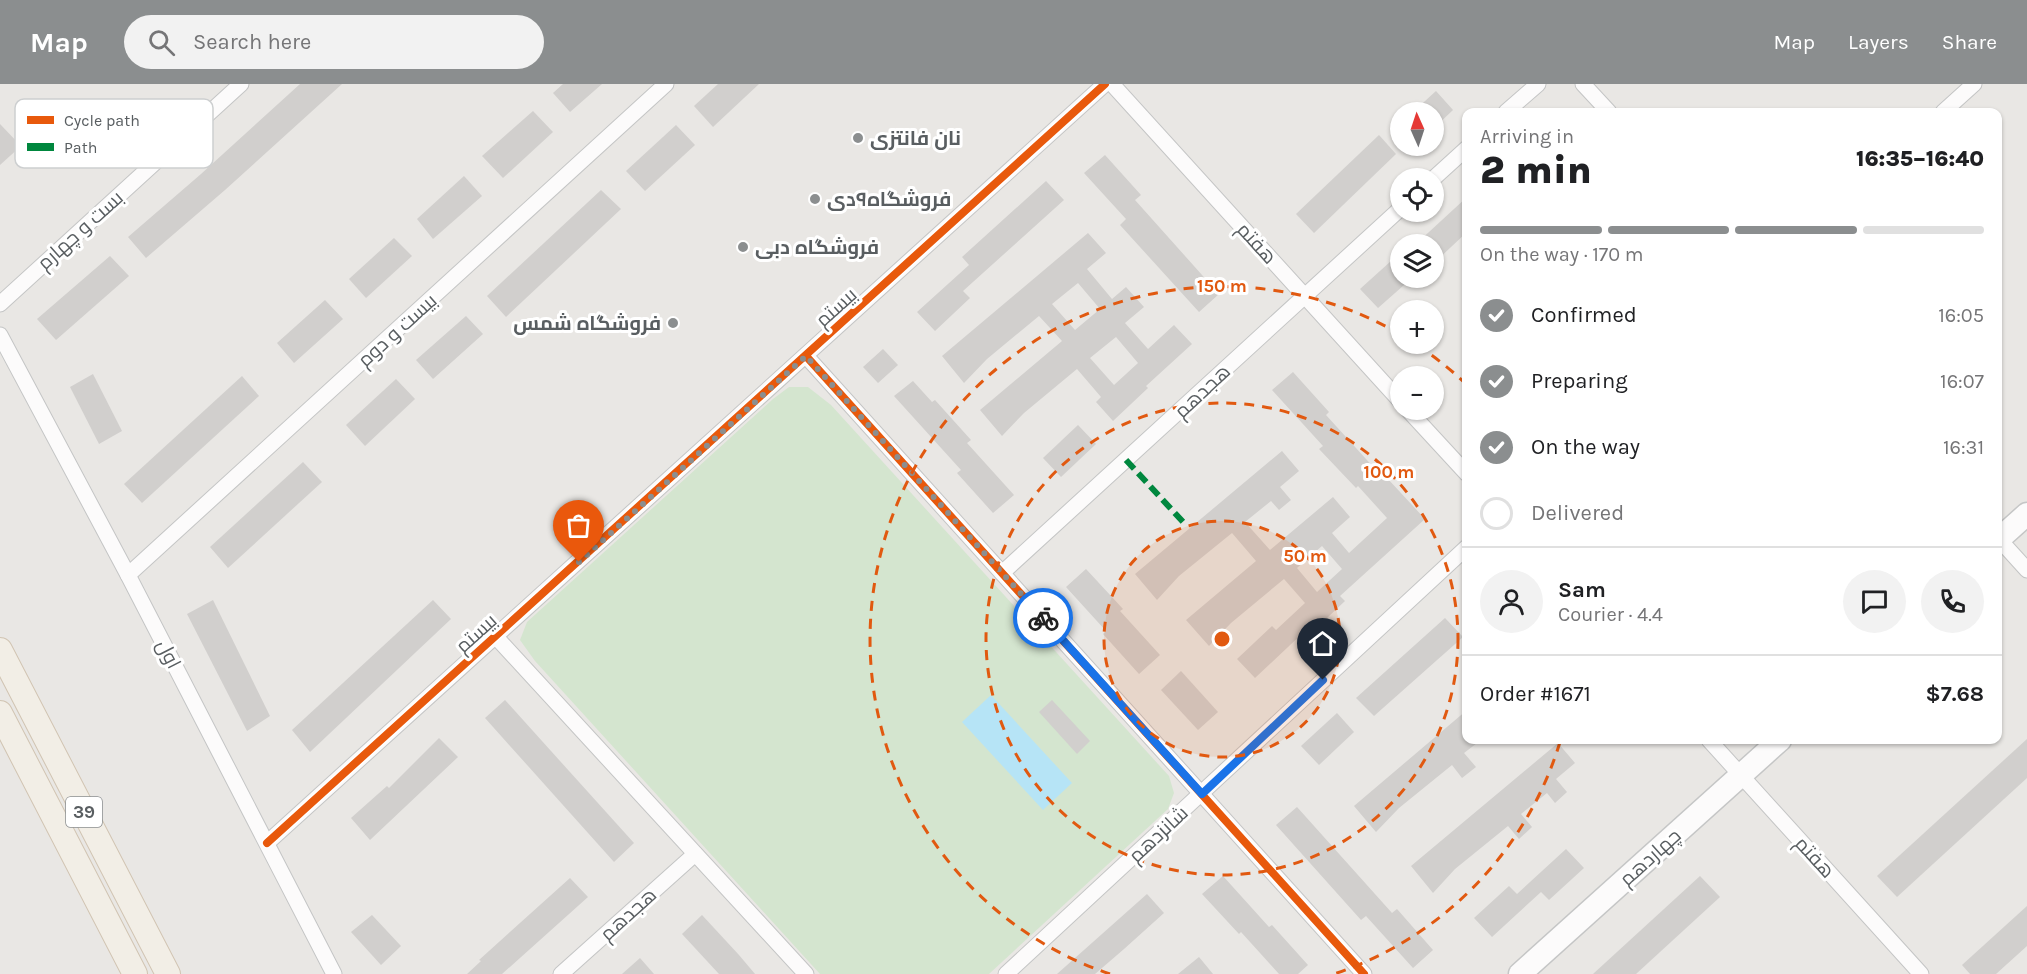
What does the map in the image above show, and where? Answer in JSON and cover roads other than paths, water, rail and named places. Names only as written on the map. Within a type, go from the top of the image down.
[{"type":"main road","points":[[2002,536],[2027,514]]},
{"type":"main road","name":"39","points":[[0,650],[168,974]]},
{"type":"main road","name":"39","points":[[0,713],[135,974]]},
{"type":"main road","name":"چهاردهم","points":[[1520,974],[1776,744]]},
{"type":"street","name":"بست و چهارم","points":[[213,110],[241,84]]},
{"type":"street","name":"بیست و دوم","points":[[128,575],[666,84]]},
{"type":"street","name":"بیستم","points":[[267,843],[1105,84]]},
{"type":"street","name":"هفتم","points":[[1112,84],[1390,390]]},
{"type":"street","points":[[1511,108],[1538,84]]},
{"type":"street","points":[[1583,84],[1605,108]]},
{"type":"street","points":[[1947,108],[1974,84]]},
{"type":"street","points":[[1444,169],[1462,153]]},
{"type":"street","name":"بست و چهارم","points":[[0,304],[149,168]]},
{"type":"street","name":"هجدهم","points":[[1002,573],[1390,218]]},
{"type":"street","name":"اول","points":[[0,335],[128,575],[333,974]]},
{"type":"street","points":[[806,356],[1365,974]]},
{"type":"street","points":[[1417,420],[1462,469]]},
{"type":"street","points":[[2002,543],[2027,570]]},
{"type":"street","name":"شانزدهم","points":[[1006,974],[1462,551]]},
{"type":"street","points":[[496,637],[806,974]]},
{"type":"street","name":"هفتم","points":[[1713,744],[1921,974]]},
{"type":"street","name":"هجدهم","points":[[561,974],[695,854]]},
{"type":"water","points":[[991,695],[1072,783],[1043,810],[962,722]]},
{"type":"place","name":"نان فانتزی","points":[[858,138]]},
{"type":"place","name":"فروشگاه۹دی","points":[[815,199]]},
{"type":"place","name":"فروشگاه دبی","points":[[743,247]]},
{"type":"place","name":"فروشگاه شمس","points":[[673,323]]}]
